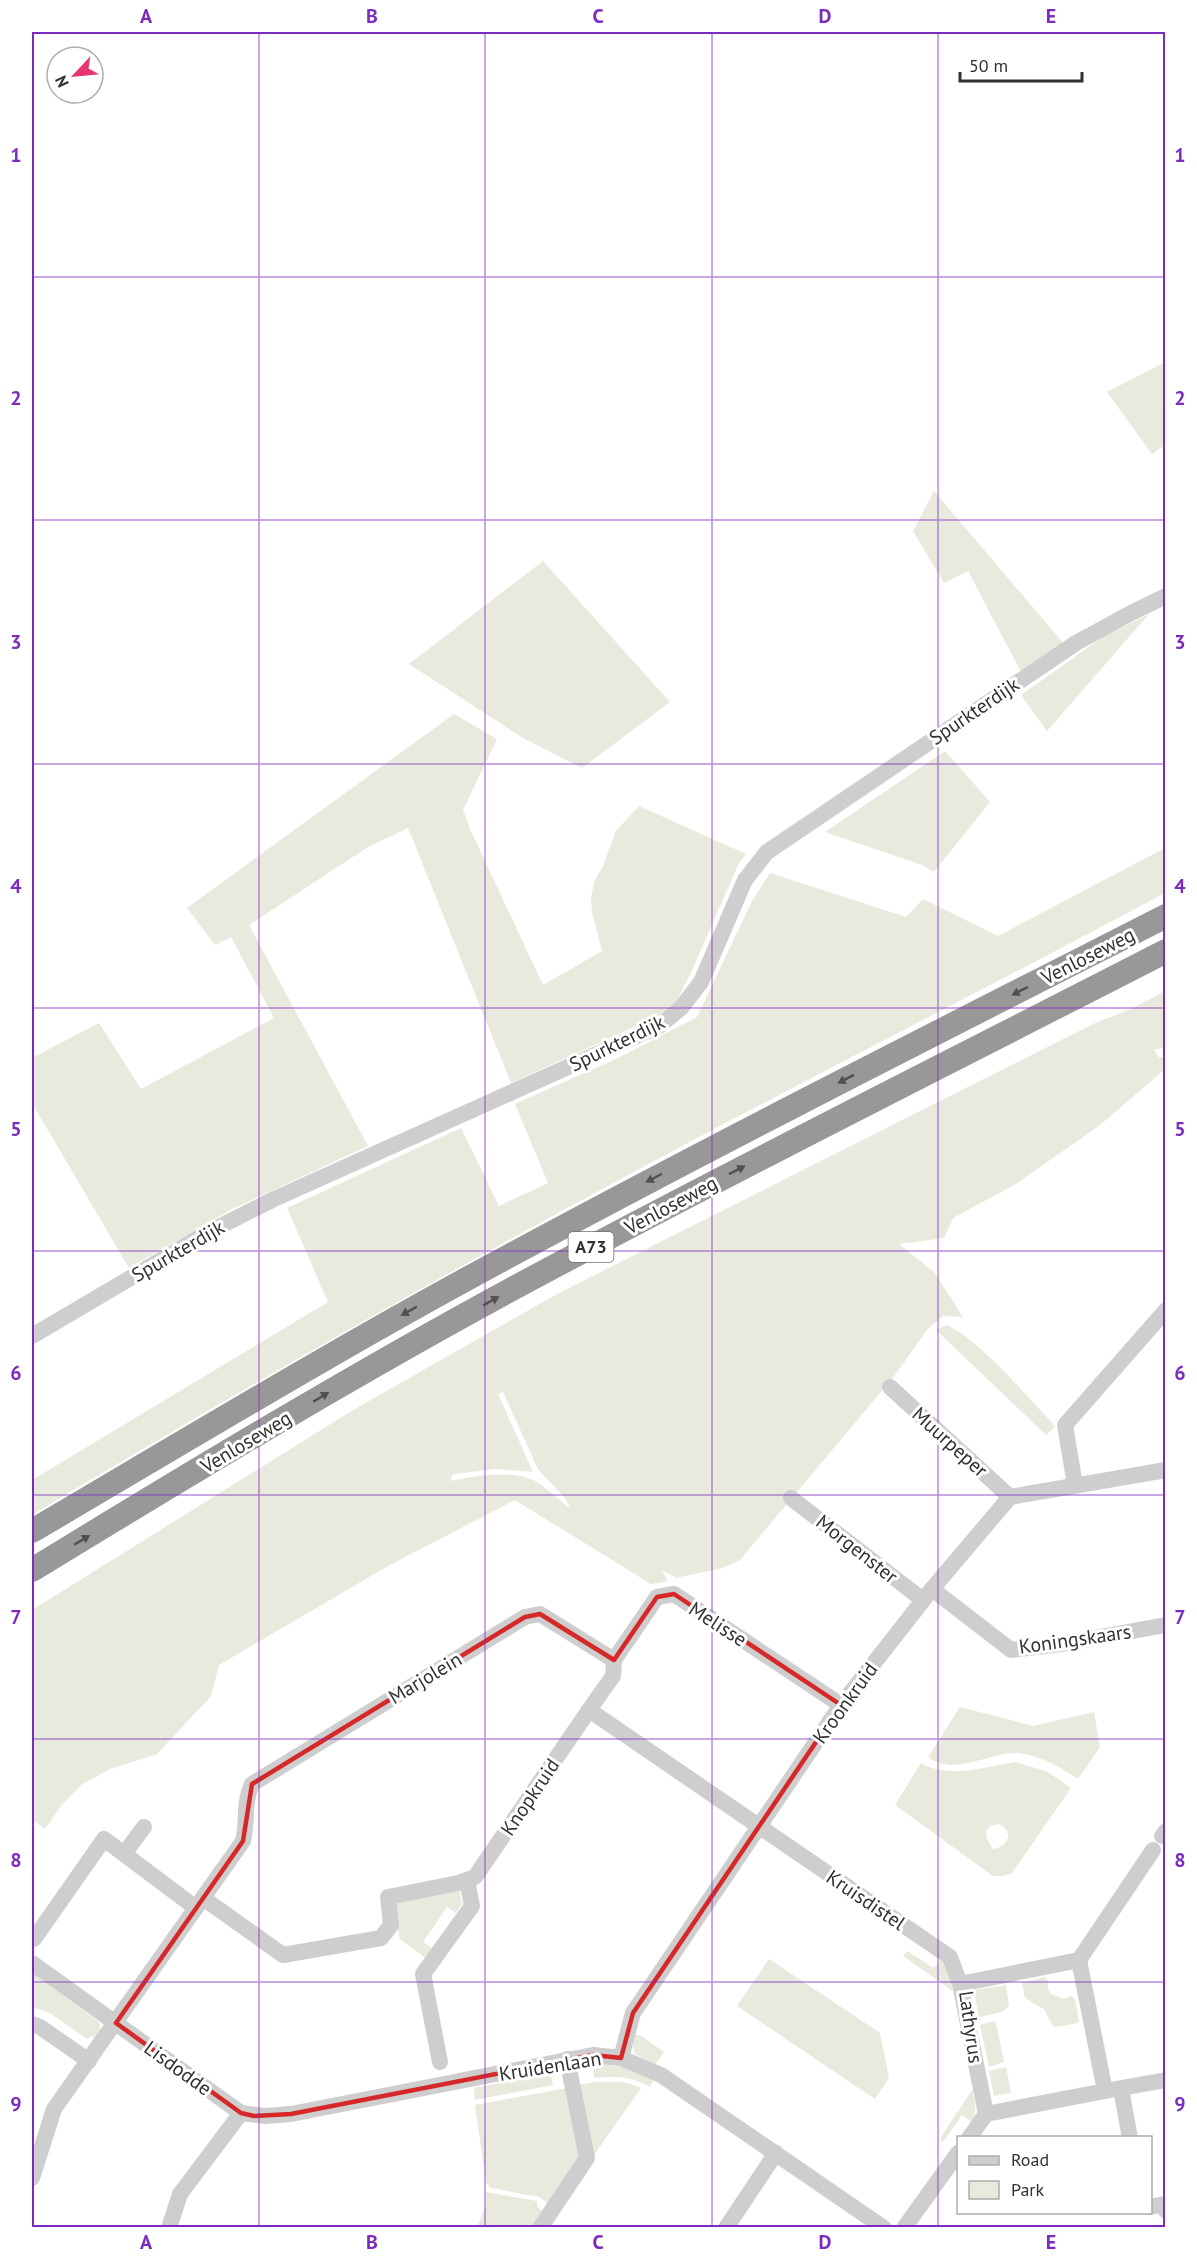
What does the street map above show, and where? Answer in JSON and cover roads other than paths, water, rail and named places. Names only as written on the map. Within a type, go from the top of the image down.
[{"type":"highway","name":"Venloseweg","points":[[32,1531],[317,1363],[507,1257],[694,1157],[1166,916]]},
{"type":"highway","name":"Venloseweg","points":[[32,1570],[331,1391],[522,1284],[709,1185],[1166,951]]},
{"type":"street","name":"Spurkterdijk","points":[[32,1336],[205,1234],[272,1200],[659,1026],[681,1008],[701,982],[745,880],[767,852],[1076,643],[1166,596]]},
{"type":"street","points":[[1075,1485],[1065,1425],[1166,1311]]},
{"type":"street","name":"Muurpeper","points":[[890,1387],[1010,1497]]},
{"type":"street","points":[[1010,1497],[1166,1470]]},
{"type":"street","name":"Kroonkruid","points":[[621,2058],[633,2013],[841,1705],[928,1594],[1010,1497]]},
{"type":"street","name":"Morgenster","points":[[790,1498],[928,1594]]},
{"type":"street","name":"Melisse","points":[[614,1660],[657,1597],[674,1594],[841,1705]]},
{"type":"street","name":"Koningskaars","points":[[928,1594],[1011,1650],[1061,1644],[1166,1625]]},
{"type":"street","name":"Marjolein","points":[[32,2172],[54,2109],[243,1841],[246,1831],[246,1795],[252,1784],[525,1617],[540,1614],[558,1623],[614,1660]]},
{"type":"street","points":[[614,1660],[613,1676],[589,1710],[760,1826]]},
{"type":"street","name":"Knopkruid","points":[[467,1880],[475,1877],[589,1710]]},
{"type":"street","name":"Kruisdistel","points":[[760,1826],[950,1957],[960,1984]]},
{"type":"street","points":[[124,1854],[144,1827]]},
{"type":"street","points":[[34,1939],[104,1839],[199,1903],[283,1955],[381,1938],[391,1925],[387,1897],[467,1880],[472,1906],[423,1974],[440,2062]]},
{"type":"street","points":[[1129,2136],[1113,2090],[1079,1960],[1160,1839]]},
{"type":"street","name":"Lathyrus","points":[[986,2114],[960,1984],[1079,1960]]},
{"type":"street","name":"Lisdodde","points":[[32,1963],[241,2113]]},
{"type":"street","points":[[32,2024],[40,2027],[89,2061]]},
{"type":"street","name":"Kruidenlaan","points":[[241,2113],[265,2116],[291,2114],[567,2059],[593,2055],[621,2058],[661,2075],[884,2228]]},
{"type":"street","points":[[540,2228],[587,2158],[567,2059]]},
{"type":"street","points":[[970,2136],[986,2114],[1166,2080]]},
{"type":"street","points":[[173,2226],[180,2194],[241,2113]]},
{"type":"street","points":[[726,2228],[776,2154]]},
{"type":"street","points":[[904,2228],[957,2154]]},
{"type":"street","points":[[1152,2206],[1164,2204],[1166,2211]]}]
